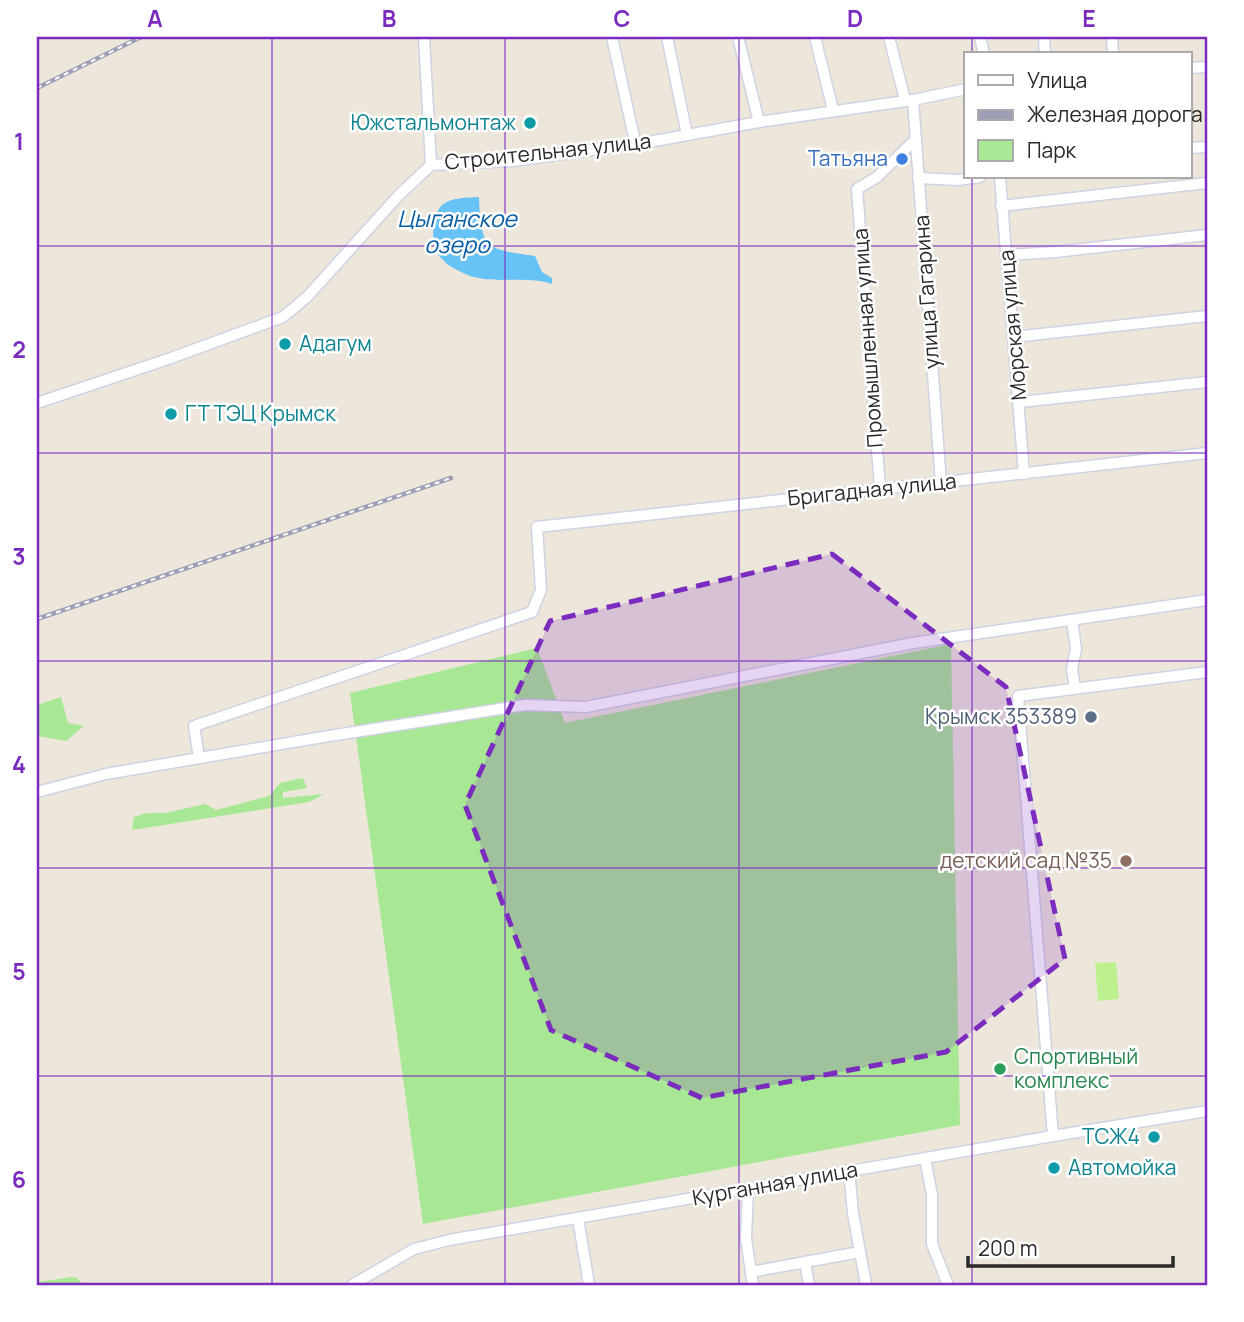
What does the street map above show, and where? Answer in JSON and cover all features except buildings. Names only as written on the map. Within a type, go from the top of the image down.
[{"type":"street","points":[[424,37],[431,165]]},
{"type":"street","points":[[612,37],[635,142]]},
{"type":"street","points":[[667,37],[687,135]]},
{"type":"street","points":[[738,37],[759,122]]},
{"type":"street","points":[[815,37],[833,110]]},
{"type":"street","name":"улица Гагарина","points":[[889,37],[909,100],[916,139],[941,484]]},
{"type":"street","name":"Строительная улица","points":[[37,403],[171,359],[283,317],[307,297],[399,195],[431,165],[513,161],[643,143],[964,89]]},
{"type":"street","name":"Промышленная улица","points":[[880,488],[857,188],[877,177],[916,139]]},
{"type":"street","points":[[918,178],[973,178]]},
{"type":"street","name":"Морская улица","points":[[1000,178],[1024,474]]},
{"type":"street","points":[[1001,206],[1207,183]]},
{"type":"street","points":[[1006,255],[1207,235]]},
{"type":"street","points":[[1013,337],[1207,316]]},
{"type":"street","points":[[1020,402],[1207,382]]},
{"type":"street","name":"Бригадная улица","points":[[199,758],[194,726],[532,612],[541,590],[537,527],[1207,453]]},
{"type":"street","points":[[37,792],[106,774],[199,758],[525,705],[586,707],[913,643],[1207,600]]},
{"type":"street","points":[[1072,620],[1076,649],[1072,669],[1075,688]]},
{"type":"street","points":[[1053,1136],[1018,696],[1207,671]]},
{"type":"street","name":"Курганная улица","points":[[352,1285],[414,1249],[449,1240],[1207,1111]]},
{"type":"street","points":[[925,1158],[932,1195],[932,1244],[947,1285]]},
{"type":"street","points":[[849,1170],[866,1285]]},
{"type":"street","points":[[748,1189],[746,1240],[753,1285]]},
{"type":"street","points":[[578,1218],[589,1285]]},
{"type":"street","points":[[751,1272],[860,1252]]},
{"type":"street","points":[[805,1262],[810,1285]]},
{"type":"highlighted area","points":[[832,554],[1006,687],[1065,959],[946,1052],[702,1098],[551,1030],[465,805],[550,621]]},
{"type":"green space","points":[[951,644],[960,1125],[423,1224],[350,693],[537,648],[565,723]]},
{"type":"green space","points":[[61,697],[68,723],[84,726],[66,741],[37,736],[37,705]]},
{"type":"green space","points":[[303,778],[307,788],[283,792],[283,798],[324,794],[309,802],[132,830],[134,817],[147,813],[165,813],[205,804],[216,810],[269,796],[280,783]]},
{"type":"green space","points":[[1116,962],[1119,999],[1098,1001],[1095,963]]},
{"type":"green space","points":[[77,1278],[83,1285],[37,1285],[37,1282]]},
{"type":"water","name":"Цыганское озеро","points":[[479,197],[484,237],[489,243],[505,251],[535,256],[542,272],[552,278],[552,284],[529,280],[483,279],[451,267],[439,255],[433,233],[438,210],[450,201]]},
{"type":"railway","points":[[37,88],[141,37]]},
{"type":"railway","points":[[37,619],[451,478]]},
{"type":"place","name":"Южстальмонтаж","points":[[530,123]]},
{"type":"place","name":"Татьяна","points":[[902,159]]},
{"type":"place","name":"Адагум","points":[[285,344]]},
{"type":"place","name":"ГТ ТЭЦ Крымск","points":[[171,414]]},
{"type":"place","name":"Крымск 353389","points":[[1091,717]]},
{"type":"place","name":"детский сад №35","points":[[1126,861]]},
{"type":"place","name":"Спортивный комплекс","points":[[1000,1069]]},
{"type":"place","name":"ТСЖ4","points":[[1154,1137]]},
{"type":"place","name":"Автомойка","points":[[1054,1168]]}]
